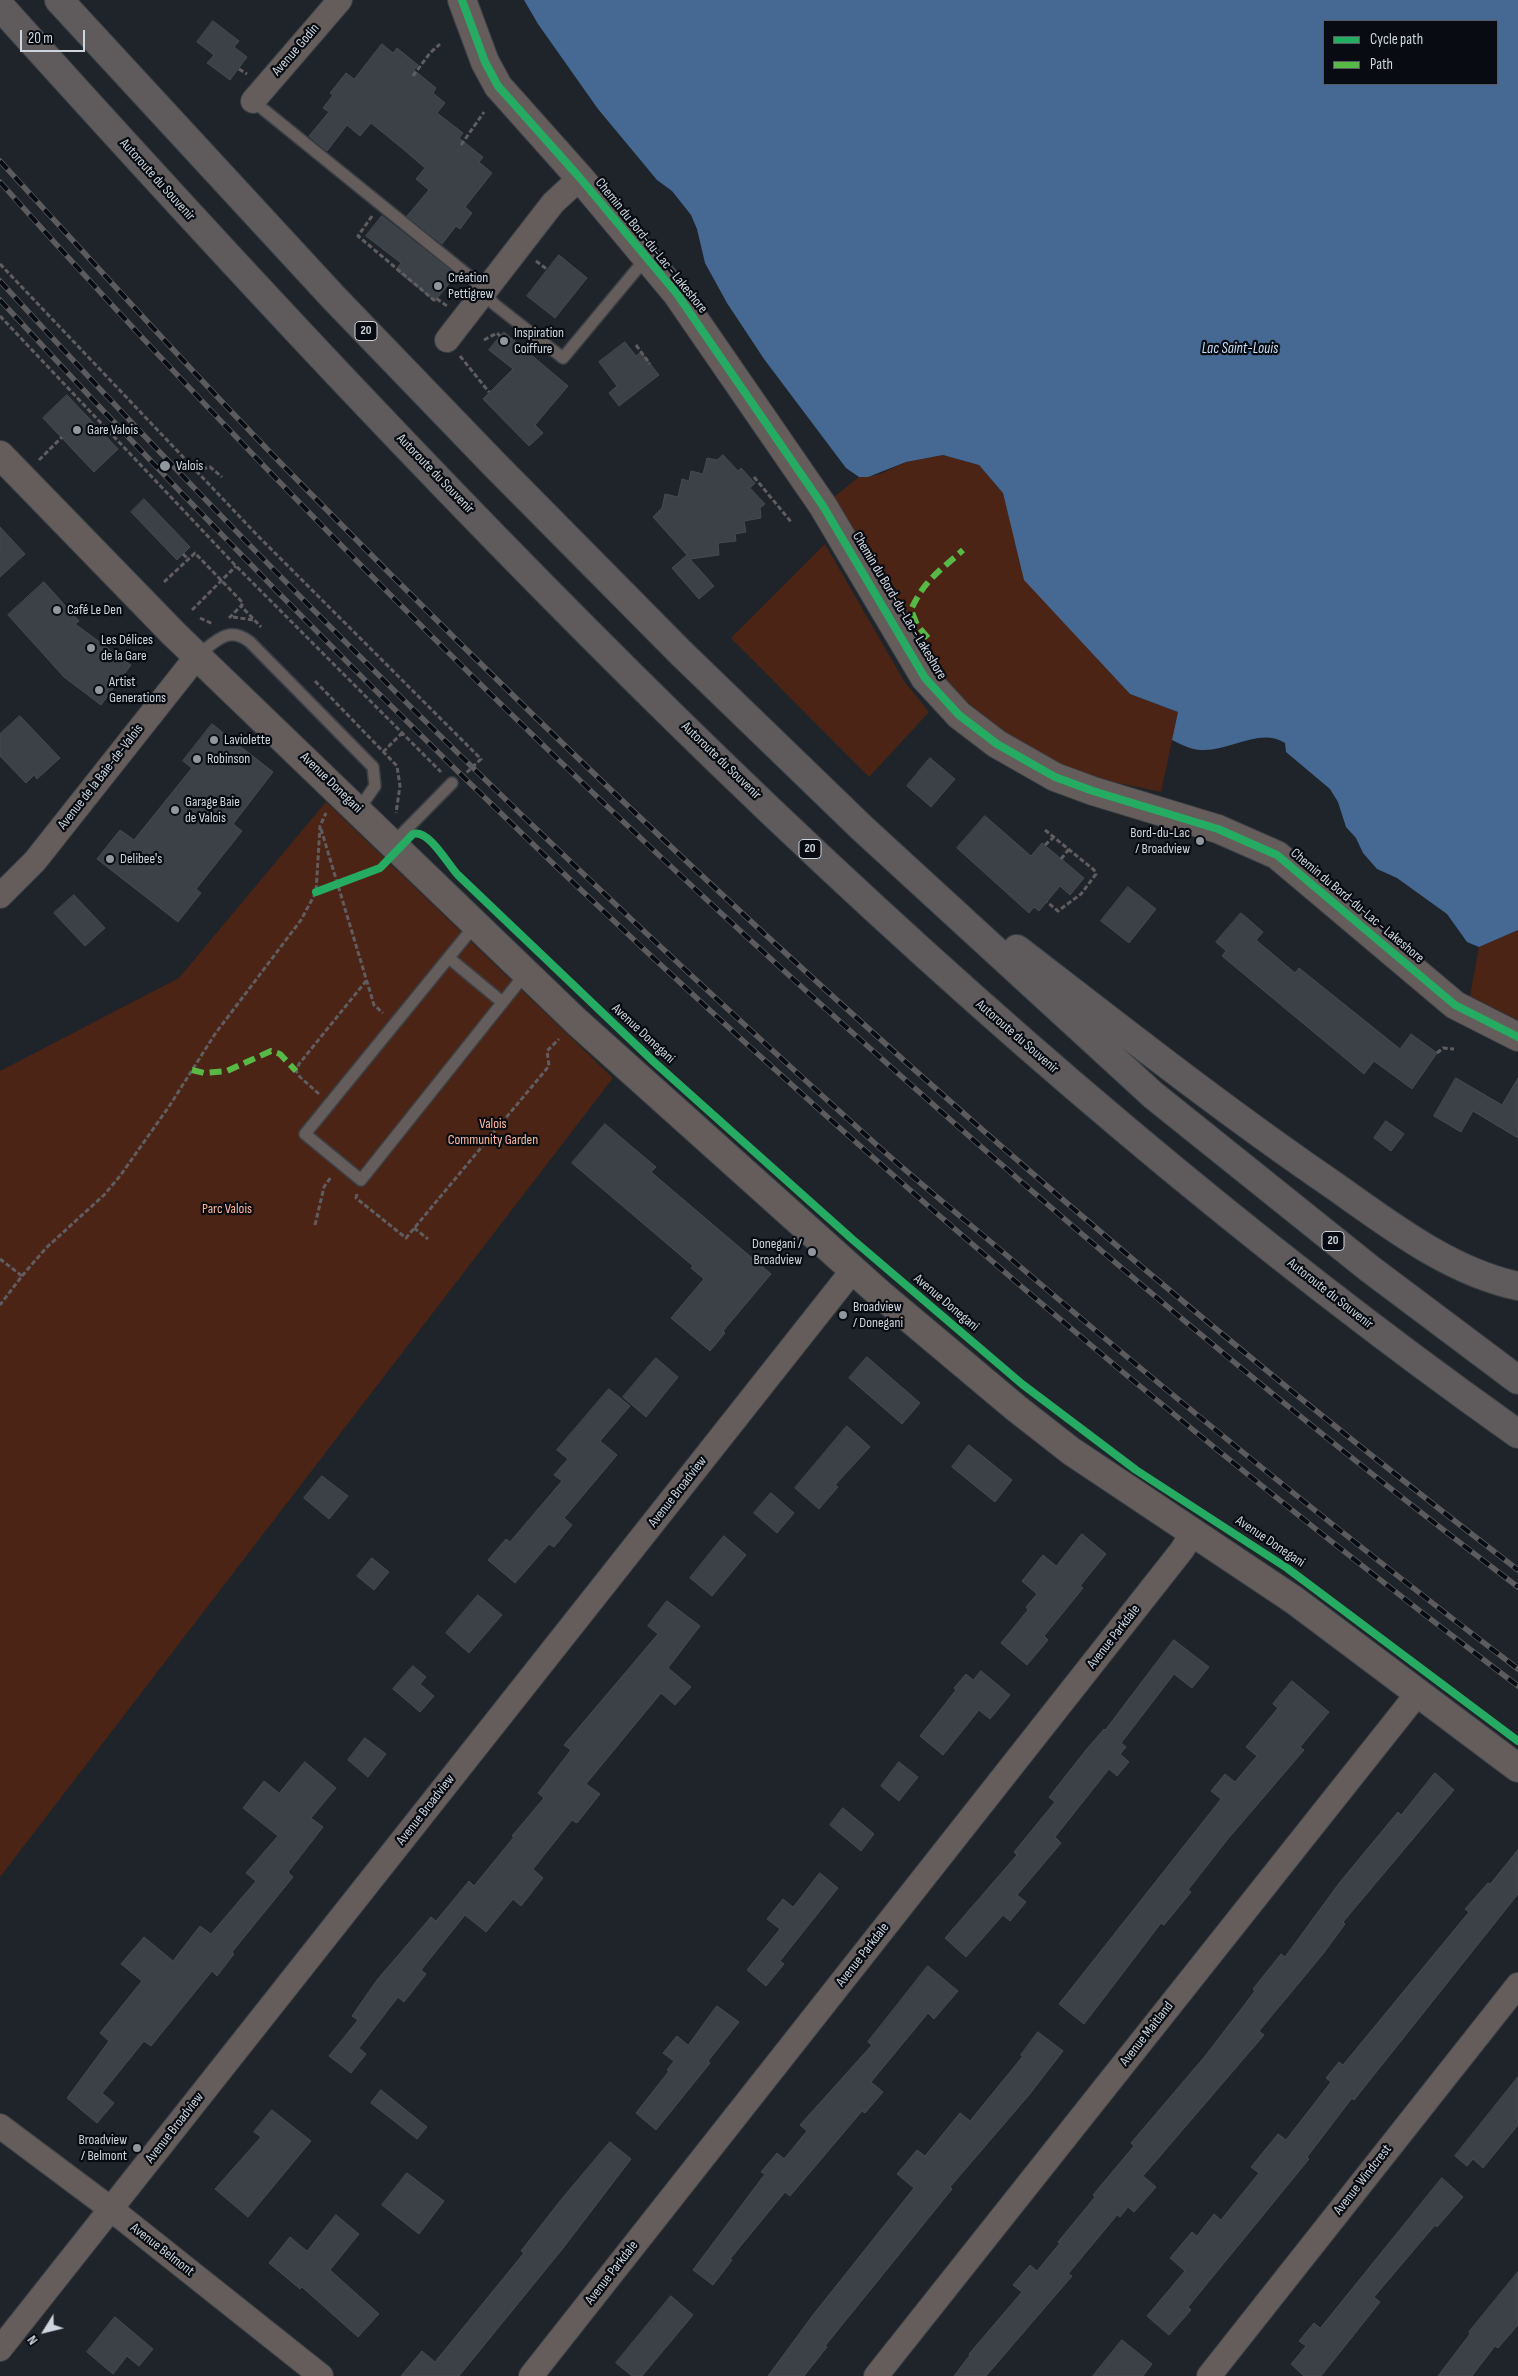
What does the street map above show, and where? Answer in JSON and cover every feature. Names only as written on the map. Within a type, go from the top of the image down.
[{"type":"highway","name":"20","points":[[59,0],[334,298],[487,457],[681,653],[862,828],[1153,1095],[1370,1269],[1518,1380]]},
{"type":"highway","name":"Autoroute du Souvenir","points":[[0,6],[200,227],[374,411],[596,638],[814,853],[949,977],[1118,1124],[1348,1308],[1518,1434]]},
{"type":"highway","points":[[862,828],[1267,1140],[1419,1242],[1482,1276],[1518,1286]]},
{"type":"street","name":"Avenue Godin","points":[[253,101],[340,0]]},
{"type":"street","name":"Chemin du Bord-du-Lac - Lakeshore","points":[[462,0],[492,76],[508,98],[580,178],[647,257],[687,308],[823,506],[926,678],[959,715],[997,744],[1055,776],[1093,791],[1218,829],[1277,855],[1455,1005],[1518,1037]]},
{"type":"street","points":[[452,347],[484,292],[554,203],[580,178]]},
{"type":"street","name":"Avenue Donegani","points":[[0,455],[174,634],[358,809],[526,973],[599,1042],[853,1270],[1053,1437],[1130,1492],[1302,1605],[1518,1768]]},
{"type":"street","name":"Avenue de la Baie-de-Valois","points":[[0,896],[35,861],[198,655]]},
{"type":"street","name":"Avenue Broadview","points":[[0,2349],[853,1270]]},
{"type":"street","name":"Avenue Parkdale","points":[[531,2376],[1182,1550],[1193,1532]]},
{"type":"street","name":"Avenue Maitland","points":[[876,2376],[1418,1693]]},
{"type":"street","name":"Avenue Windcrest","points":[[1209,2376],[1518,1985]]},
{"type":"street","name":"Avenue Belmont","points":[[0,2126],[111,2209],[321,2376]]},
{"type":"lane","points":[[253,101],[474,280],[494,304],[563,358],[647,257]]},
{"type":"lane","points":[[198,655],[228,634],[242,635],[250,642],[373,768],[375,786],[358,809]]},
{"type":"lane","points":[[393,843],[454,779]]},
{"type":"lane","points":[[476,924],[305,1134],[361,1180],[526,973]]},
{"type":"lane","points":[[449,958],[502,1002]]},
{"type":"path","points":[[412,76],[430,53],[440,44]]},
{"type":"path","points":[[462,145],[484,112]]},
{"type":"path","points":[[381,204],[358,236],[435,301],[437,299]]},
{"type":"path","points":[[531,257],[547,271]]},
{"type":"path","points":[[0,264],[195,471],[481,759],[454,779],[402,733],[236,566],[0,316]]},
{"type":"path","points":[[484,340],[497,333],[500,336]]},
{"type":"path","points":[[636,345],[650,364]]},
{"type":"path","points":[[452,347],[489,392]]},
{"type":"path","points":[[93,423],[97,420]]},
{"type":"path","points":[[40,460],[62,437]]},
{"type":"path","points":[[195,471],[210,467],[222,477]]},
{"type":"path","points":[[754,478],[792,523]]},
{"type":"path","points":[[164,582],[195,553],[243,603],[228,618]]},
{"type":"path","points":[[183,554],[188,559]]},
{"type":"path","points":[[192,610],[236,566]]},
{"type":"path","points":[[170,570],[174,573]]},
{"type":"path","points":[[241,606],[262,630]]},
{"type":"path","points":[[384,751],[402,733]]},
{"type":"path","points":[[327,811],[320,826],[330,887],[366,980],[374,1006]]},
{"type":"path","points":[[320,826],[330,887]]},
{"type":"path","points":[[1045,830],[1094,870],[1096,874],[1094,880],[1081,894],[1058,911],[1047,902]]},
{"type":"path","points":[[1045,845],[1054,837]]},
{"type":"path","points":[[1061,859],[1069,849]]},
{"type":"path","points":[[0,1305],[46,1248],[104,1195],[120,1176],[170,1105],[215,1034],[301,920],[330,887]]},
{"type":"path","points":[[309,1085],[296,1070],[299,1064],[366,980]]},
{"type":"path","points":[[356,1198],[406,1238],[549,1066],[547,1051],[560,1038]]},
{"type":"path","points":[[1437,1053],[1443,1048],[1454,1049]]},
{"type":"path","points":[[315,1225],[324,1186]]},
{"type":"path","points":[[414,1228],[428,1239]]},
{"type":"path","points":[[0,1259],[22,1276]]},
{"type":"green space","points":[[943,455],[979,465],[1003,493],[1025,580],[1130,694],[1178,712],[1161,792],[1079,772],[1042,755],[1002,730],[983,715],[950,685],[938,670],[834,497],[859,477],[878,475],[906,462]]},
{"type":"green space","points":[[825,544],[904,681],[929,712],[869,777],[731,638]]},
{"type":"green space","name":"Parc Valois","points":[[326,802],[613,1078],[0,1877],[0,1071],[179,978]]},
{"type":"green space","points":[[1518,930],[1518,1020],[1470,996],[1479,947]]},
{"type":"water","name":"Lac Saint-Louis","points":[[524,0],[1518,0],[1518,930],[1479,947],[1467,942],[1447,914],[1397,878],[1377,869],[1363,853],[1356,838],[1346,827],[1338,802],[1330,789],[1286,752],[1285,743],[1265,738],[1212,750],[1197,750],[1172,740],[1178,712],[1130,694],[1024,580],[1003,493],[979,465],[943,455],[906,462],[868,477],[859,477],[846,468],[764,359],[727,303],[705,263],[697,229],[691,215],[672,191],[657,180],[598,109],[538,24]]},
{"type":"building","points":[[213,21],[239,41],[234,47],[247,57],[230,80],[207,63],[214,55],[197,42]]},
{"type":"building","points":[[382,44],[393,53],[397,48],[418,65],[414,70],[436,88],[433,93],[445,103],[437,113],[463,133],[459,138],[483,157],[479,162],[492,173],[465,207],[472,213],[460,229],[456,226],[442,244],[407,216],[429,190],[416,179],[425,168],[371,123],[360,136],[347,125],[327,151],[309,136],[329,112],[323,108],[333,95],[330,93],[346,73],[354,79]]},
{"type":"building","points":[[382,216],[456,275],[435,301],[396,270],[401,263],[366,236]]},
{"type":"building","points":[[559,255],[587,278],[555,318],[527,296]]},
{"type":"building","points":[[504,332],[568,386],[535,425],[543,433],[529,446],[483,399],[513,369],[489,350]]},
{"type":"building","points":[[625,342],[636,356],[641,352],[659,375],[619,406],[609,393],[617,386],[599,362]]},
{"type":"building","name":"Gare Valois","points":[[67,395],[118,449],[94,472],[43,418]]},
{"type":"building","points":[[723,455],[738,471],[741,468],[755,483],[750,488],[765,504],[760,508],[761,518],[744,521],[746,532],[735,534],[736,541],[718,543],[719,555],[690,559],[714,586],[699,599],[672,568],[687,555],[653,517],[662,508],[665,494],[678,497],[682,479],[689,481],[691,471],[703,474],[707,458],[717,460]]},
{"type":"building","points":[[144,499],[190,547],[177,560],[131,512]]},
{"type":"building","points":[[0,527],[25,554],[0,577]]},
{"type":"building","points":[[44,582],[79,621],[75,624],[131,665],[101,705],[64,677],[8,615]]},
{"type":"building","points":[[20,716],[60,758],[37,779],[34,775],[26,783],[0,756],[0,734]]},
{"type":"building","points":[[212,724],[273,772],[233,824],[242,831],[196,889],[201,893],[178,922],[97,859],[120,830],[134,840],[192,768],[183,761]]},
{"type":"building","points":[[930,758],[955,779],[931,807],[907,786]]},
{"type":"building","points":[[985,816],[1031,856],[1042,843],[1084,878],[1070,895],[1060,886],[1039,911],[1034,907],[1029,913],[957,848]]},
{"type":"building","points":[[1128,887],[1156,909],[1129,943],[1101,921]]},
{"type":"building","points":[[74,895],[105,928],[85,946],[54,913]]},
{"type":"building","points":[[1241,913],[1263,932],[1256,940],[1295,973],[1299,968],[1400,1049],[1411,1034],[1437,1053],[1412,1089],[1374,1061],[1364,1074],[1222,956],[1226,951],[1216,942]]},
{"type":"building","points":[[1456,1078],[1502,1105],[1518,1078],[1518,1138],[1473,1111],[1461,1132],[1434,1116]]},
{"type":"building","points":[[1386,1121],[1404,1134],[1391,1151],[1374,1138]]},
{"type":"building","points":[[605,1124],[656,1167],[651,1172],[771,1274],[723,1331],[725,1333],[710,1351],[671,1318],[704,1279],[691,1268],[693,1266],[572,1163]]},
{"type":"building","points":[[867,1357],[920,1403],[902,1424],[849,1378]]},
{"type":"building","points":[[656,1358],[678,1377],[646,1417],[623,1397]]},
{"type":"building","points":[[609,1389],[630,1406],[600,1441],[617,1455],[564,1518],[572,1525],[554,1547],[549,1544],[515,1583],[488,1560],[506,1539],[510,1542],[562,1481],[554,1475],[568,1459],[557,1450]]},
{"type":"building","points":[[847,1426],[870,1447],[835,1485],[838,1487],[819,1509],[795,1488]]},
{"type":"building","points":[[969,1445],[1012,1480],[995,1502],[952,1467]]},
{"type":"building","points":[[322,1476],[348,1496],[329,1519],[304,1498]]},
{"type":"building","points":[[771,1493],[794,1513],[777,1533],[754,1513]]},
{"type":"building","points":[[1082,1534],[1106,1554],[1080,1586],[1083,1588],[1044,1636],[1048,1640],[1027,1665],[1001,1643],[1028,1610],[1026,1607],[1037,1594],[1022,1581],[1043,1555],[1056,1566]]},
{"type":"building","points":[[724,1536],[746,1555],[712,1596],[690,1578]]},
{"type":"building","points":[[372,1558],[389,1572],[374,1590],[357,1576]]},
{"type":"building","points":[[478,1595],[502,1615],[469,1653],[446,1633]]},
{"type":"building","points":[[667,1601],[700,1626],[668,1668],[691,1687],[675,1705],[661,1693],[586,1784],[600,1794],[577,1823],[572,1820],[533,1869],[543,1878],[521,1906],[513,1899],[486,1932],[465,1915],[421,1970],[426,1974],[404,2002],[398,1997],[359,2048],[366,2054],[351,2073],[329,2056],[358,2020],[352,2016],[377,1980],[431,1917],[436,1921],[469,1881],[474,1886],[544,1798],[538,1793],[571,1750],[564,1745],[658,1634],[648,1626]]},
{"type":"building","points":[[1174,1640],[1209,1667],[1192,1688],[1174,1674],[1121,1743],[1126,1747],[1120,1754],[1129,1762],[1117,1776],[1109,1769],[1055,1837],[1061,1843],[1017,1895],[1026,1902],[1010,1921],[1003,1915],[966,1957],[945,1938],[1017,1855],[1014,1852],[1055,1802],[1049,1797],[1086,1750],[1105,1730]]},
{"type":"building","points":[[413,1666],[426,1677],[420,1684],[434,1696],[420,1712],[393,1689]]},
{"type":"building","points":[[981,1671],[1010,1695],[990,1719],[979,1710],[943,1755],[920,1736],[956,1690],[954,1688],[966,1674],[973,1680]]},
{"type":"building","points":[[1292,1681],[1329,1712],[1300,1747],[1304,1750],[1227,1840],[1188,1890],[1191,1892],[1164,1925],[1161,1923],[1084,2024],[1059,2004],[1221,1799],[1211,1791],[1225,1774],[1235,1782],[1257,1756],[1246,1747],[1278,1708],[1273,1704]]},
{"type":"building","points":[[365,1738],[386,1754],[368,1777],[348,1760]]},
{"type":"building","points":[[305,1762],[336,1788],[311,1818],[323,1827],[288,1872],[293,1877],[232,1952],[234,1954],[217,1976],[212,1971],[151,2046],[144,2041],[102,2093],[114,2103],[97,2123],[67,2098],[109,2041],[100,2033],[142,1981],[121,1964],[144,1937],[173,1961],[200,1926],[211,1934],[256,1881],[246,1873],[278,1836],[243,1808],[264,1781],[279,1793]]},
{"type":"building","points":[[899,1762],[918,1777],[899,1801],[881,1786]]},
{"type":"building","points":[[1435,1773],[1454,1790],[1343,1922],[1345,1924],[1323,1954],[1259,2031],[1264,2035],[1143,2176],[1156,2187],[1134,2212],[1128,2207],[1120,2217],[1117,2215],[1068,2274],[1072,2276],[986,2376],[954,2376],[969,2354],[1022,2292],[1013,2285],[1030,2265],[1037,2271],[1095,2197],[1093,2195],[1134,2146],[1131,2143],[1206,2055],[1255,1991],[1253,1989],[1281,1954],[1285,1957],[1340,1882],[1398,1812],[1401,1815]]},
{"type":"building","points":[[843,1808],[874,1834],[861,1851],[830,1825]]},
{"type":"building","points":[[1518,1850],[1518,1894],[1354,2100],[1352,2098],[1307,2157],[1309,2159],[1188,2307],[1191,2310],[1169,2335],[1147,2316],[1185,2271],[1170,2258],[1192,2232],[1197,2236],[1214,2214],[1221,2220],[1259,2173],[1251,2167],[1278,2134],[1286,2140],[1331,2082],[1326,2078],[1339,2062],[1343,2065],[1469,1912],[1465,1909],[1488,1883],[1490,1884]]},
{"type":"building","points":[[820,1873],[838,1888],[780,1961],[784,1964],[766,1986],[747,1970],[780,1929],[767,1919],[783,1899],[793,1907]]},
{"type":"building","points":[[928,1966],[958,1991],[934,2019],[928,2013],[871,2082],[883,2092],[865,2113],[862,2111],[790,2196],[785,2192],[730,2259],[732,2260],[713,2285],[693,2270],[765,2174],[761,2172],[777,2153],[784,2159],[807,2131],[800,2125],[872,2045],[868,2042]]},
{"type":"building","points":[[717,2006],[739,2022],[708,2061],[710,2063],[656,2130],[636,2113],[669,2071],[667,2070],[674,2061],[663,2053],[677,2036],[688,2045]]},
{"type":"building","points":[[1038,2032],[1063,2051],[1029,2095],[950,2187],[952,2189],[825,2346],[827,2347],[804,2376],[768,2376],[813,2315],[914,2188],[897,2174],[917,2150],[925,2156],[960,2113],[970,2121],[1023,2056],[1021,2055]]},
{"type":"building","points":[[1518,2077],[1518,2125],[1483,2168],[1473,2159],[1467,2166],[1455,2156]]},
{"type":"building","points":[[381,2090],[427,2127],[417,2139],[371,2103]]},
{"type":"building","points":[[272,2110],[311,2141],[248,2217],[215,2189],[261,2137],[254,2132]]},
{"type":"building","points":[[610,2142],[631,2159],[564,2247],[459,2376],[401,2376],[422,2351],[435,2362],[524,2253],[521,2251],[560,2201]]},
{"type":"building","points":[[407,2173],[444,2201],[419,2234],[382,2205]]},
{"type":"building","points":[[1442,2178],[1463,2197],[1437,2227],[1435,2225],[1374,2297],[1380,2302],[1321,2376],[1304,2376],[1291,2364],[1306,2346],[1299,2341],[1314,2323],[1320,2328]]},
{"type":"building","points":[[336,2215],[359,2234],[330,2270],[379,2314],[358,2337],[302,2287],[300,2289],[269,2263],[290,2237],[307,2251]]},
{"type":"building","points":[[1518,2272],[1518,2325],[1498,2348],[1495,2346],[1472,2376],[1438,2376],[1470,2334],[1469,2332]]},
{"type":"building","points":[[671,2296],[693,2315],[642,2376],[632,2376],[616,2363]]},
{"type":"building","points":[[115,2317],[153,2349],[139,2366],[127,2356],[113,2374],[87,2352]]},
{"type":"building","points":[[1122,2340],[1152,2364],[1143,2376],[1093,2376]]},
{"type":"railway","points":[[0,161],[194,372],[313,496],[600,780],[747,918],[1048,1187],[1203,1318],[1359,1445],[1518,1570]]},
{"type":"railway","points":[[0,182],[215,415],[325,529],[437,642],[666,862],[783,970],[1051,1208],[1204,1338],[1438,1526],[1518,1587]]},
{"type":"railway","points":[[0,281],[209,503],[424,720],[644,932],[756,1035],[904,1169],[1136,1364],[1325,1518],[1518,1669]]},
{"type":"railway","points":[[0,300],[176,488],[356,671],[540,851],[728,1027],[920,1199],[1115,1366],[1315,1528],[1518,1686]]},
{"type":"marked path","points":[[928,638],[917,625],[911,610],[927,583],[963,550]]},
{"type":"marked path","points":[[192,1070],[204,1073],[227,1071],[271,1051],[280,1054],[296,1071]]},
{"type":"cycle path","points":[[462,0],[485,62],[498,86],[580,178],[677,294],[823,506],[925,678],[959,715],[997,744],[1055,777],[1093,791],[1218,829],[1277,855],[1455,1005],[1518,1037]]},
{"type":"cycle path","points":[[316,892],[380,868],[413,834],[425,837],[432,842],[458,875],[654,1062],[852,1239],[1022,1384],[1136,1470],[1287,1568],[1518,1741]]},
{"type":"place","name":"Création Pettigrew","points":[[438,286]]},
{"type":"place","name":"Inspiration Coiffure","points":[[504,341]]},
{"type":"place","name":"Gare Valois","points":[[77,430]]},
{"type":"place","name":"Valois","points":[[165,466]]},
{"type":"place","name":"Café Le Den","points":[[57,610]]},
{"type":"place","name":"Les Délices de la Gare","points":[[91,648]]},
{"type":"place","name":"Artist Generations","points":[[99,690]]},
{"type":"place","name":"Laviolette","points":[[214,740]]},
{"type":"place","name":"Robinson","points":[[197,759]]},
{"type":"place","name":"Garage Baie de Valois","points":[[175,810]]},
{"type":"place","name":"Bord-du-Lac / Broadview","points":[[1200,841]]},
{"type":"place","name":"Delibee's","points":[[110,859]]},
{"type":"place","name":"Donegani / Broadview","points":[[812,1252]]},
{"type":"place","name":"Broadview / Donegani","points":[[843,1315]]},
{"type":"place","name":"Broadview / Belmont","points":[[137,2148]]},
{"type":"park label","name":"Valois Community Garden","points":[[493,1132]]}]
